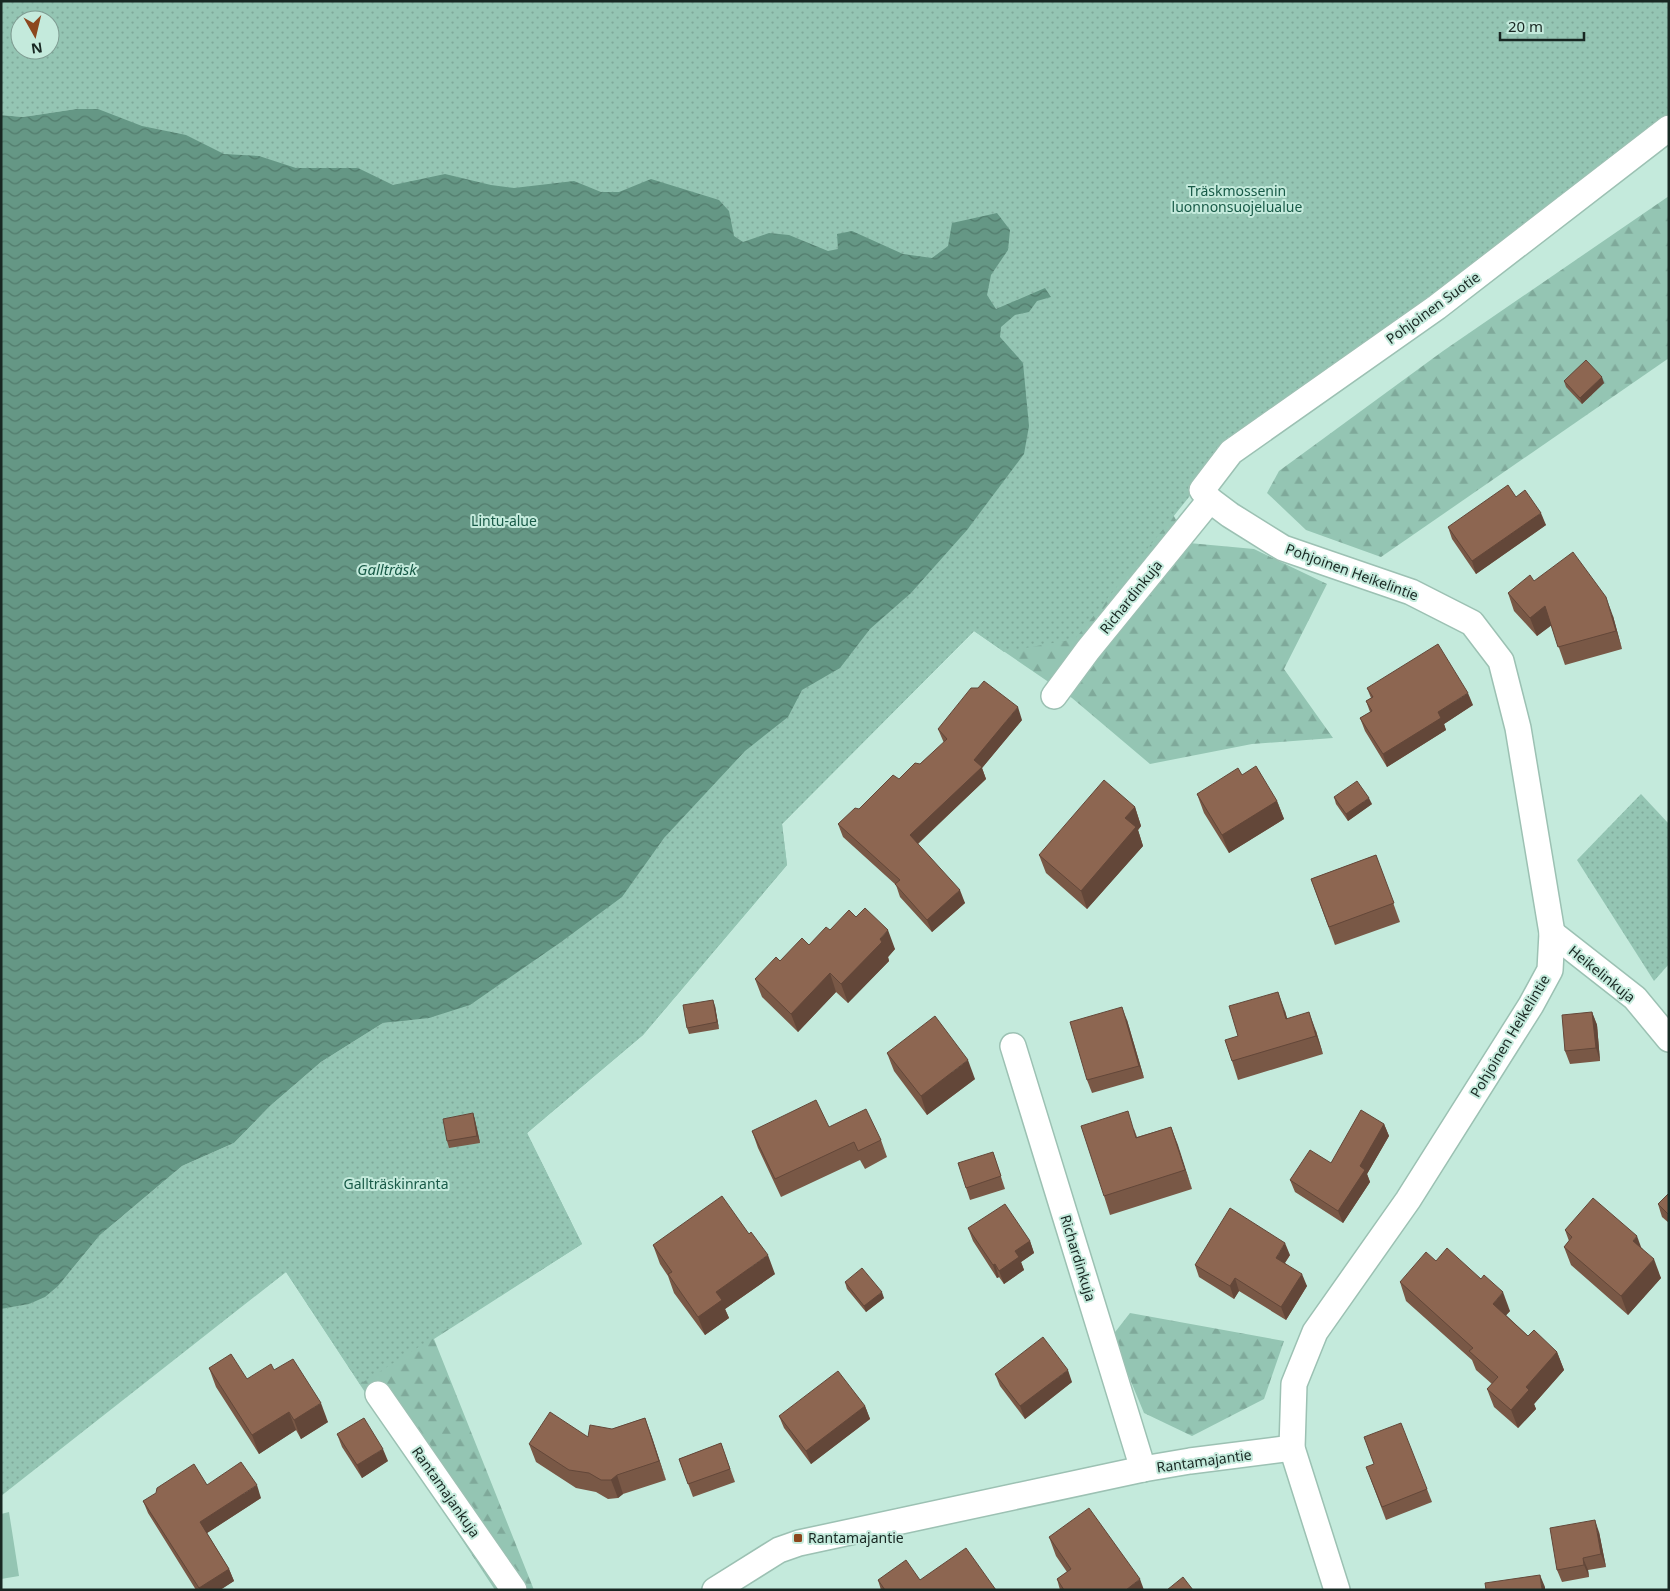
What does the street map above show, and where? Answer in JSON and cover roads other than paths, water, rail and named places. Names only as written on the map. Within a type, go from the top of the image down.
[{"type":"street","name":"Pohjoinen Suotie","points":[[1206,495],[1231,452],[1438,307],[1669,128]]},
{"type":"street","name":"Richardinkuja","points":[[1054,696],[1206,495]]},
{"type":"street","name":"Pohjoinen Heikelintie","points":[[1206,495],[1230,515],[1283,548],[1411,592],[1472,623],[1501,661],[1518,728],[1552,933],[1550,970],[1531,1005],[1408,1200],[1315,1332],[1294,1384],[1292,1448],[1337,1590]]},
{"type":"street","name":"Heikelinkuja","points":[[1552,933],[1635,998],[1669,1039]]},
{"type":"street","name":"Richardinkuja","points":[[1013,1046],[1143,1469]]},
{"type":"street","name":"Rantamajankuja","points":[[378,1394],[514,1590]]},
{"type":"street","name":"Rantamajantie","points":[[715,1590],[779,1550],[791,1546],[1143,1469],[1292,1448]]},
{"type":"water","name":"Gallträsk","points":[[76,109],[98,109],[142,126],[186,135],[224,154],[259,156],[296,168],[358,168],[393,185],[445,174],[491,185],[514,188],[574,181],[601,192],[619,192],[651,179],[719,200],[729,211],[734,236],[743,242],[769,233],[789,235],[828,251],[838,249],[837,234],[852,231],[903,254],[932,258],[948,246],[952,223],[997,213],[1010,230],[1008,250],[991,275],[987,295],[996,309],[1045,288],[1051,297],[1037,301],[1029,312],[1015,315],[1001,327],[1000,337],[1023,363],[1029,426],[1024,454],[967,530],[911,593],[870,629],[840,668],[802,690],[788,717],[745,751],[664,838],[622,897],[470,1005],[429,1018],[383,1023],[321,1062],[270,1106],[234,1143],[182,1166],[100,1235],[58,1286],[45,1297],[29,1304],[1,1309],[1,115],[23,117]]},
{"type":"place","name":"Rantamajantie","points":[[798,1538]]},
{"type":"park label","name":"Träskmossenin luonnonsuojelualue","points":[[1237,200]]},
{"type":"park label","name":"Lintu-alue","points":[[504,521]]},
{"type":"park label","name":"Gallträskinranta","points":[[396,1184]]}]
